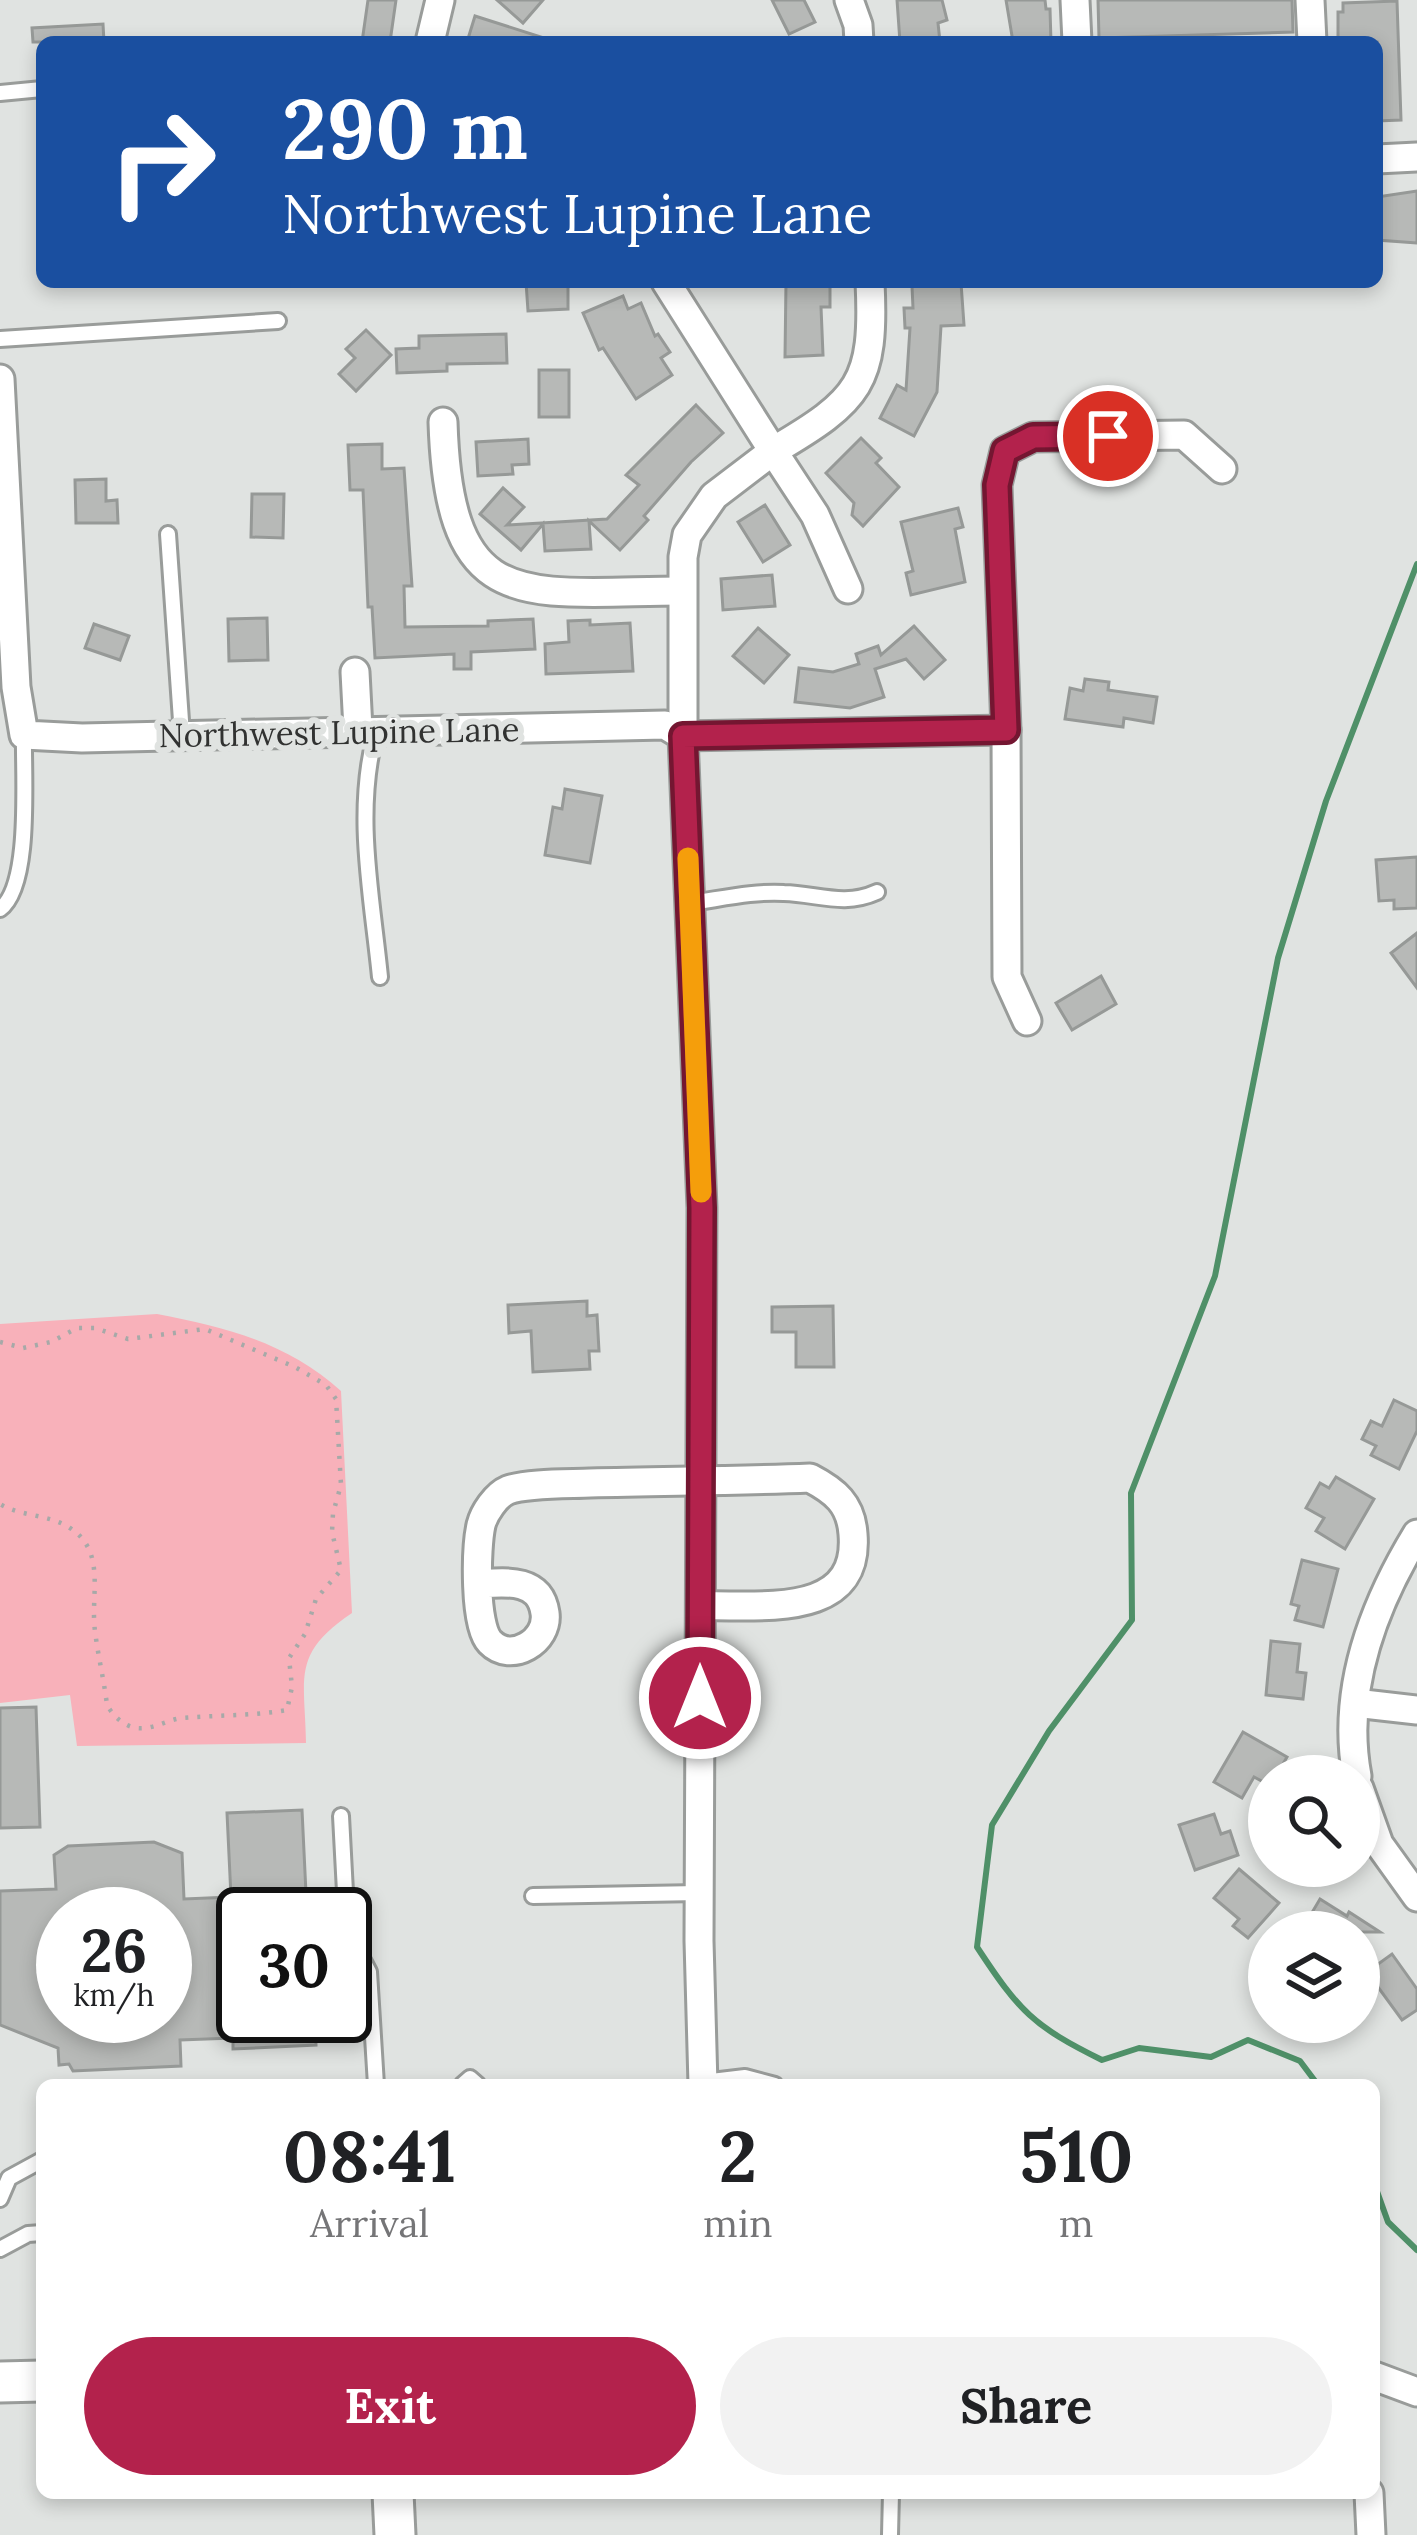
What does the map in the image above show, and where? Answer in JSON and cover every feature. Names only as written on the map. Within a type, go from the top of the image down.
[{"type":"street","points":[[431,36],[440,0]]},
{"type":"street","points":[[849,0],[859,36]]},
{"type":"street","points":[[1075,0],[1077,36]]},
{"type":"street","points":[[1310,0],[1312,36]]},
{"type":"street","points":[[1383,159],[1417,158]]},
{"type":"street","points":[[670,288],[815,515],[848,590]]},
{"type":"street","points":[[703,2079],[699,1893],[702,1208],[683,736],[682,592],[687,536],[699,515],[733,479],[815,426],[860,383],[871,355],[870,288]]},
{"type":"street","points":[[0,380],[16,687],[24,735]]},
{"type":"street","points":[[443,422],[449,502],[467,547],[482,565],[505,581],[544,590],[682,592]]},
{"type":"street","points":[[1027,1022],[1007,977],[1006,730],[997,485],[1005,451],[1033,437],[1184,435],[1222,469]]},
{"type":"street","points":[[355,672],[367,729]]},
{"type":"street","name":"Northwest Lupine Lane","points":[[24,735],[82,738],[665,725],[683,736],[1006,730]]},
{"type":"street","points":[[479,1584],[482,1522],[491,1504],[508,1490],[568,1484],[810,1478],[841,1497],[852,1518],[852,1568],[829,1595],[803,1601],[701,1606]]},
{"type":"street","points":[[1356,1755],[1355,1703],[1365,1644],[1387,1584],[1417,1534]]},
{"type":"street","points":[[1355,1703],[1417,1710]]},
{"type":"street","points":[[1380,1847],[1417,1898]]},
{"type":"street","points":[[1380,2378],[1417,2392]]},
{"type":"street","points":[[0,2382],[36,2381]]},
{"type":"street","points":[[393,2499],[394,2535]]},
{"type":"street","points":[[1369,2499],[1372,2535]]},
{"type":"lane","points":[[0,93],[36,90]]},
{"type":"lane","points":[[0,339],[278,321]]},
{"type":"lane","points":[[168,534],[182,735]]},
{"type":"lane","points":[[367,729],[364,798],[380,977]]},
{"type":"lane","points":[[0,909],[11,901],[20,869],[24,735]]},
{"type":"lane","points":[[690,904],[785,892],[829,901],[877,892]]},
{"type":"lane","points":[[341,1816],[347,1930],[369,1972],[376,2079]]},
{"type":"lane","points":[[533,1896],[699,1893]]},
{"type":"lane","points":[[0,2199],[9,2178],[36,2163]]},
{"type":"lane","points":[[1,2244],[36,2233]]},
{"type":"lane","points":[[890,2535],[891,2499]]},
{"type":"path","points":[[0,1342],[23,1348],[51,1342],[77,1328],[95,1328],[128,1339],[205,1329],[326,1385],[336,1399],[341,1485],[332,1532],[341,1570],[316,1599],[305,1634],[289,1658],[292,1687],[287,1710],[178,1718],[132,1728],[112,1715],[94,1627],[94,1564],[83,1539],[55,1520],[28,1517],[0,1504]]},
{"type":"shaded area","points":[[157,1314],[255,1339],[300,1361],[341,1391],[352,1613],[310,1655],[304,1684],[306,1743],[77,1746],[70,1695],[0,1703],[0,1324]]},
{"type":"building","points":[[368,0],[396,0],[391,36],[363,36]]},
{"type":"building","points":[[497,0],[543,0],[523,23]]},
{"type":"building","points":[[772,0],[804,0],[815,22],[789,34]]},
{"type":"building","points":[[897,0],[942,0],[947,20],[938,23],[939,36],[900,36]]},
{"type":"building","points":[[1006,0],[1045,0],[1051,36],[1012,36]]},
{"type":"building","points":[[1098,0],[1292,0],[1293,32],[1099,36]]},
{"type":"building","points":[[1397,1],[1401,120],[1383,121],[1383,36],[1338,36],[1343,3]]},
{"type":"building","points":[[475,16],[538,36],[469,36]]},
{"type":"building","points":[[103,24],[104,36],[36,36],[33,42],[32,28]]},
{"type":"building","points":[[1417,191],[1417,243],[1383,240],[1383,196]]},
{"type":"building","points":[[526,288],[568,288],[568,309],[528,311]]},
{"type":"building","points":[[786,288],[830,288],[830,307],[821,307],[823,355],[785,357]]},
{"type":"building","points":[[912,288],[961,288],[964,325],[941,326],[937,392],[914,436],[880,418],[897,385],[906,390],[910,328],[905,328],[904,308],[913,308]]},
{"type":"building","points":[[623,296],[628,309],[641,303],[655,336],[670,352],[661,358],[672,375],[636,399],[603,348],[599,350],[583,313]]},
{"type":"building","points":[[366,330],[391,355],[356,391],[339,374],[355,358],[346,349]]},
{"type":"building","points":[[506,334],[507,363],[447,364],[447,371],[397,373],[396,349],[419,348],[419,336]]},
{"type":"building","points":[[539,370],[569,370],[569,417],[539,417]]},
{"type":"building","points":[[696,405],[723,433],[691,462],[620,550],[589,521],[591,549],[545,551],[543,524],[521,550],[480,514],[503,488],[524,507],[507,525],[607,519],[639,485],[626,475]]},
{"type":"building","points":[[861,438],[899,487],[863,526],[852,515],[854,503],[826,473]]},
{"type":"building","points":[[528,439],[529,464],[512,465],[513,474],[478,476],[476,442]]},
{"type":"building","points":[[382,444],[382,469],[404,468],[412,586],[404,586],[405,627],[488,626],[488,621],[533,619],[535,649],[471,652],[471,669],[454,669],[454,654],[375,658],[363,490],[350,490],[348,445]]},
{"type":"building","points":[[106,479],[106,501],[117,500],[118,523],[76,523],[75,480]]},
{"type":"building","points":[[252,494],[284,494],[283,538],[251,537]]},
{"type":"building","points":[[765,505],[790,545],[763,562],[738,522]]},
{"type":"building","points":[[958,508],[963,527],[955,529],[965,582],[911,595],[906,573],[913,571],[901,522]]},
{"type":"building","points":[[772,575],[775,606],[723,610],[721,579]]},
{"type":"building","points":[[267,618],[268,660],[229,661],[228,619]]},
{"type":"building","points":[[590,620],[590,625],[630,623],[633,671],[546,674],[545,644],[569,642],[568,621]]},
{"type":"building","points":[[94,624],[129,636],[120,660],[85,648]]},
{"type":"building","points":[[914,626],[945,660],[924,679],[906,659],[875,669],[884,697],[850,708],[795,702],[799,668],[833,672],[859,664],[856,654],[878,646],[881,655]]},
{"type":"building","points":[[758,628],[789,655],[764,683],[733,656]]},
{"type":"building","points":[[1085,679],[1109,682],[1108,690],[1157,697],[1153,723],[1124,718],[1123,727],[1065,719],[1070,688],[1083,691]]},
{"type":"building","points":[[565,789],[602,796],[590,863],[545,855],[553,807],[562,809]]},
{"type":"building","points":[[1417,857],[1417,908],[1394,909],[1394,900],[1379,901],[1376,860]]},
{"type":"building","points":[[1417,933],[1417,988],[1391,953]]},
{"type":"building","points":[[1101,976],[1116,1004],[1072,1030],[1056,1003]]},
{"type":"building","points":[[587,1301],[587,1316],[597,1315],[599,1351],[589,1351],[590,1369],[533,1372],[531,1331],[509,1333],[508,1305]]},
{"type":"building","points":[[833,1306],[834,1367],[796,1367],[796,1332],[772,1332],[772,1307]]},
{"type":"building","points":[[1394,1400],[1417,1411],[1417,1431],[1399,1469],[1371,1455],[1376,1446],[1362,1439],[1371,1421],[1382,1426]]},
{"type":"building","points":[[1336,1477],[1374,1499],[1345,1549],[1316,1531],[1324,1518],[1306,1508],[1320,1483],[1329,1488]]},
{"type":"building","points":[[1302,1560],[1338,1569],[1323,1627],[1295,1620],[1299,1606],[1291,1604]]},
{"type":"building","points":[[1271,1641],[1300,1644],[1297,1672],[1306,1673],[1303,1699],[1266,1695]]},
{"type":"building","points":[[36,1707],[40,1827],[0,1828],[0,1708]]},
{"type":"building","points":[[1243,1732],[1283,1755],[1248,1755],[1248,1788],[1242,1798],[1214,1782]]},
{"type":"building","points":[[302,1810],[306,1887],[231,1887],[227,1813]]},
{"type":"building","points":[[1214,1814],[1221,1834],[1230,1831],[1238,1855],[1195,1870],[1179,1825]]},
{"type":"building","points":[[154,1842],[182,1853],[183,1887],[56,1887],[54,1855],[68,1846]]},
{"type":"building","points":[[1239,1869],[1248,1877],[1248,1887],[1260,1887],[1279,1903],[1272,1911],[1248,1911],[1248,1938],[1233,1926],[1239,1919],[1214,1898]]},
{"type":"building","points":[[36,1890],[36,2039],[0,2025],[0,1891]]},
{"type":"building","points":[[216,1898],[216,2039],[192,2040],[192,1899]]},
{"type":"building","points":[[1320,1899],[1339,1911],[1313,1911]]},
{"type":"building","points":[[1392,1954],[1417,1989],[1417,2010],[1402,2020],[1380,1990],[1380,1963]]},
{"type":"building","points":[[45,2043],[180,2043],[181,2066],[73,2071],[69,2064],[59,2065],[58,2048]]},
{"type":"building","points":[[233,2043],[316,2043],[316,2045],[233,2049]]},
{"type":"waterway","points":[[1314,2079],[1300,2061],[1248,2040],[1211,2057],[1139,2048],[1102,2060],[1029,2015],[977,1947],[992,1825],[1049,1731],[1132,1620],[1131,1493],[1215,1276],[1278,958],[1326,801],[1417,564]]},
{"type":"waterway","points":[[1380,2200],[1388,2222],[1417,2250]]},
{"type":"slow traffic","points":[[688,858],[701,1192]]},
{"type":"route","points":[[700,1698],[702,1208],[683,736],[1006,730],[997,485],[1005,451],[1033,437],[1108,436]]}]
